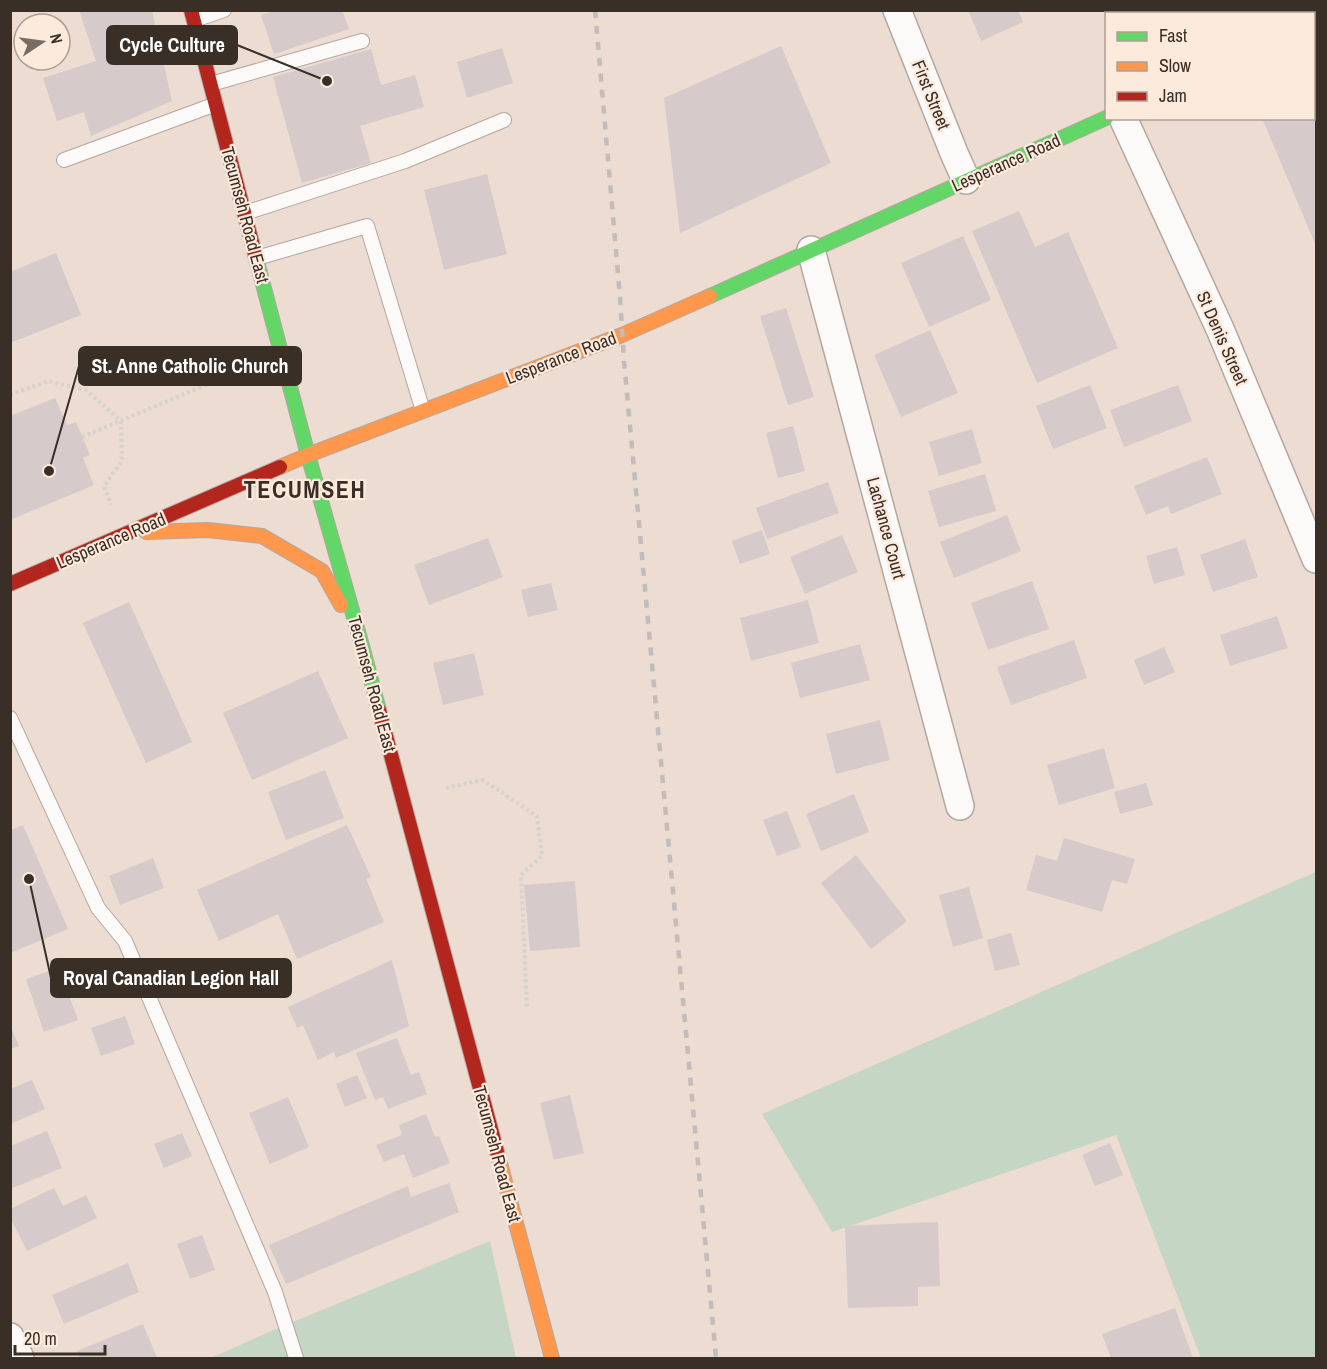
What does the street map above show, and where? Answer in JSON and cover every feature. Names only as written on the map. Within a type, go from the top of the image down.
[{"type":"main road","name":"Tecumseh Road East","points":[[192,15],[552,1359]]},
{"type":"main road","name":"Lesperance Road","points":[[10,584],[308,454],[622,334],[1105,119]]},
{"type":"main road","points":[[130,533],[208,530],[262,536],[322,571],[361,642]]},
{"type":"street","name":"First Street","points":[[897,10],[966,180]]},
{"type":"street","name":"St Denis Street","points":[[1124,120],[1220,329],[1314,546]]},
{"type":"street","name":"Lachance Court","points":[[811,250],[960,806]]},
{"type":"street","points":[[10,1337],[20,1359]]},
{"type":"lane","points":[[192,15],[224,10]]},
{"type":"lane","points":[[211,84],[362,41]]},
{"type":"lane","points":[[64,160],[216,104]]},
{"type":"lane","points":[[245,213],[405,161],[504,120]]},
{"type":"lane","points":[[257,258],[367,226],[423,411]]},
{"type":"lane","points":[[10,718],[98,908],[125,941],[275,1292],[296,1359]]},
{"type":"path","points":[[82,437],[237,372]]},
{"type":"path","points":[[10,395],[48,381],[86,390],[121,421],[122,461],[104,486],[111,505]]},
{"type":"path","points":[[446,788],[483,780],[537,816],[542,855],[521,875],[527,1009]]},
{"type":"green space","points":[[1316,872],[1316,1358],[1201,1358],[1116,1135],[832,1232],[762,1114]]},
{"type":"green space","points":[[490,1241],[516,1358],[211,1358],[271,1331]]},
{"type":"building","points":[[79,10],[152,10],[172,101],[91,136],[84,112],[57,121],[43,78],[62,72],[72,72],[72,69],[96,61]]},
{"type":"building","points":[[277,10],[342,10],[349,29],[274,54],[261,15]]},
{"type":"building","points":[[968,10],[1018,10],[1023,22],[981,41]]},
{"type":"building","points":[[781,46],[831,163],[680,233],[664,98]]},
{"type":"building","points":[[502,48],[513,83],[467,98],[457,62]]},
{"type":"building","points":[[371,49],[381,85],[415,75],[424,107],[360,126],[371,163],[302,183],[273,77]]},
{"type":"building","points":[[1315,92],[1316,246],[1263,120],[1315,120]]},
{"type":"building","points":[[487,174],[507,254],[444,270],[424,190]]},
{"type":"building","points":[[1019,211],[1035,247],[1068,232],[1118,348],[1037,383],[972,231]]},
{"type":"building","points":[[963,236],[991,300],[929,327],[901,263]]},
{"type":"building","points":[[56,253],[81,315],[10,343],[10,272]]},
{"type":"building","points":[[786,308],[814,397],[788,405],[760,316]]},
{"type":"building","points":[[930,330],[958,393],[901,417],[874,355]]},
{"type":"building","points":[[1090,385],[1107,428],[1053,449],[1036,406]]},
{"type":"building","points":[[1178,385],[1192,421],[1124,447],[1110,410]]},
{"type":"building","points":[[55,398],[67,425],[76,422],[90,455],[83,458],[94,485],[10,520],[10,416]]},
{"type":"building","points":[[793,426],[805,471],[778,478],[766,433]]},
{"type":"building","points":[[972,429],[982,463],[939,476],[929,442]]},
{"type":"building","points":[[1207,457],[1222,494],[1171,514],[1168,506],[1146,515],[1134,486]]},
{"type":"building","points":[[985,474],[996,511],[939,527],[928,491]]},
{"type":"building","points":[[828,482],[839,513],[767,539],[756,508]]},
{"type":"building","points":[[1007,515],[1021,551],[954,578],[940,542]]},
{"type":"building","points":[[762,530],[770,554],[740,564],[732,541]]},
{"type":"building","points":[[842,535],[858,572],[805,594],[790,557]]},
{"type":"building","points":[[488,538],[503,577],[429,605],[414,565]]},
{"type":"building","points":[[1245,539],[1258,577],[1213,592],[1200,555]]},
{"type":"building","points":[[1177,547],[1185,575],[1154,584],[1146,556]]},
{"type":"building","points":[[1032,581],[1049,629],[988,650],[971,603]]},
{"type":"building","points":[[551,583],[558,610],[528,617],[521,590]]},
{"type":"building","points":[[808,600],[819,643],[751,661],[740,618]]},
{"type":"building","points":[[129,602],[192,742],[146,763],[83,623]]},
{"type":"building","points":[[1277,616],[1288,648],[1230,666],[1220,635]]},
{"type":"building","points":[[1074,640],[1087,678],[1011,705],[997,667]]},
{"type":"building","points":[[860,644],[870,680],[800,698],[791,663]]},
{"type":"building","points":[[1164,647],[1175,672],[1144,685],[1134,660]]},
{"type":"building","points":[[474,653],[484,695],[443,705],[433,663]]},
{"type":"building","points":[[318,671],[348,738],[252,780],[223,713]]},
{"type":"building","points":[[880,720],[890,760],[836,774],[826,734]]},
{"type":"building","points":[[1104,748],[1115,788],[1059,805],[1047,765]]},
{"type":"building","points":[[325,770],[344,818],[286,840],[268,792]]},
{"type":"building","points":[[1146,783],[1153,805],[1120,814],[1114,792]]},
{"type":"building","points":[[854,794],[869,832],[821,851],[806,814]]},
{"type":"building","points":[[787,811],[801,847],[777,856],[763,820]]},
{"type":"building","points":[[23,825],[68,929],[10,953],[10,830]]},
{"type":"building","points":[[347,825],[371,877],[366,879],[384,922],[297,959],[278,914],[219,941],[197,890]]},
{"type":"building","points":[[1064,838],[1135,859],[1127,884],[1112,880],[1102,912],[1026,890],[1036,855],[1057,861]]},
{"type":"building","points":[[856,855],[907,921],[871,949],[821,883]]},
{"type":"building","points":[[153,858],[164,888],[120,905],[109,876]]},
{"type":"building","points":[[575,881],[580,947],[530,951],[524,885]]},
{"type":"building","points":[[969,887],[983,938],[953,947],[939,895]]},
{"type":"building","points":[[1011,933],[1020,965],[995,971],[987,940]]},
{"type":"building","points":[[392,960],[409,1026],[336,1058],[334,1052],[318,1060],[303,1025],[297,1028],[288,1007]]},
{"type":"building","points":[[56,969],[78,1020],[44,1032],[26,979]]},
{"type":"building","points":[[125,1016],[135,1044],[101,1056],[91,1028]]},
{"type":"building","points":[[10,1030],[19,1046],[10,1049]]},
{"type":"building","points":[[397,1038],[411,1075],[419,1072],[427,1094],[388,1109],[383,1097],[375,1100],[356,1053]]},
{"type":"building","points":[[357,1075],[367,1098],[345,1107],[336,1084]]},
{"type":"building","points":[[32,1080],[45,1109],[10,1124],[10,1089]]},
{"type":"building","points":[[570,1095],[584,1153],[554,1160],[540,1103]]},
{"type":"building","points":[[288,1097],[309,1147],[270,1164],[249,1113]]},
{"type":"building","points":[[426,1114],[435,1137],[439,1136],[450,1163],[413,1178],[404,1154],[384,1162],[376,1145],[402,1135],[399,1125]]},
{"type":"building","points":[[47,1131],[62,1168],[10,1189],[10,1146]]},
{"type":"building","points":[[182,1133],[192,1156],[164,1168],[154,1144]]},
{"type":"building","points":[[1110,1143],[1123,1175],[1095,1186],[1082,1155]]},
{"type":"building","points":[[449,1183],[459,1212],[286,1284],[269,1245],[408,1186],[411,1197]]},
{"type":"building","points":[[54,1188],[63,1206],[86,1195],[97,1218],[27,1251],[10,1217],[10,1209]]},
{"type":"building","points":[[938,1222],[940,1286],[918,1287],[918,1306],[848,1308],[845,1226]]},
{"type":"building","points":[[202,1235],[215,1270],[190,1279],[177,1244]]},
{"type":"building","points":[[128,1263],[139,1292],[64,1324],[52,1295]]},
{"type":"building","points":[[1175,1308],[1193,1358],[1111,1358],[1102,1334]]},
{"type":"building","points":[[143,1324],[157,1358],[80,1358],[77,1351]]},
{"type":"railway","points":[[595,10],[624,361],[716,1358]]},
{"type":"traffic: fast","points":[[710,296],[1105,118]]},
{"type":"traffic: fast","points":[[255,254],[379,710]]},
{"type":"traffic: slow","points":[[280,467],[622,335],[710,296]]},
{"type":"traffic: slow","points":[[146,532],[208,530],[262,536],[322,571],[341,605]]},
{"type":"traffic: slow","points":[[497,1152],[552,1358]]},
{"type":"traffic: jam","points":[[191,10],[255,254]]},
{"type":"traffic: jam","points":[[10,584],[280,467]]},
{"type":"traffic: jam","points":[[379,710],[497,1152]]},
{"type":"place","name":"Cycle Culture","points":[[327,81]]},
{"type":"place","name":"St. Anne Catholic Church","points":[[49,471]]},
{"type":"place","name":"Royal Canadian Legion Hall","points":[[29,879]]},
{"type":"district","name":"TECUMSEH","points":[[305,490]]}]
